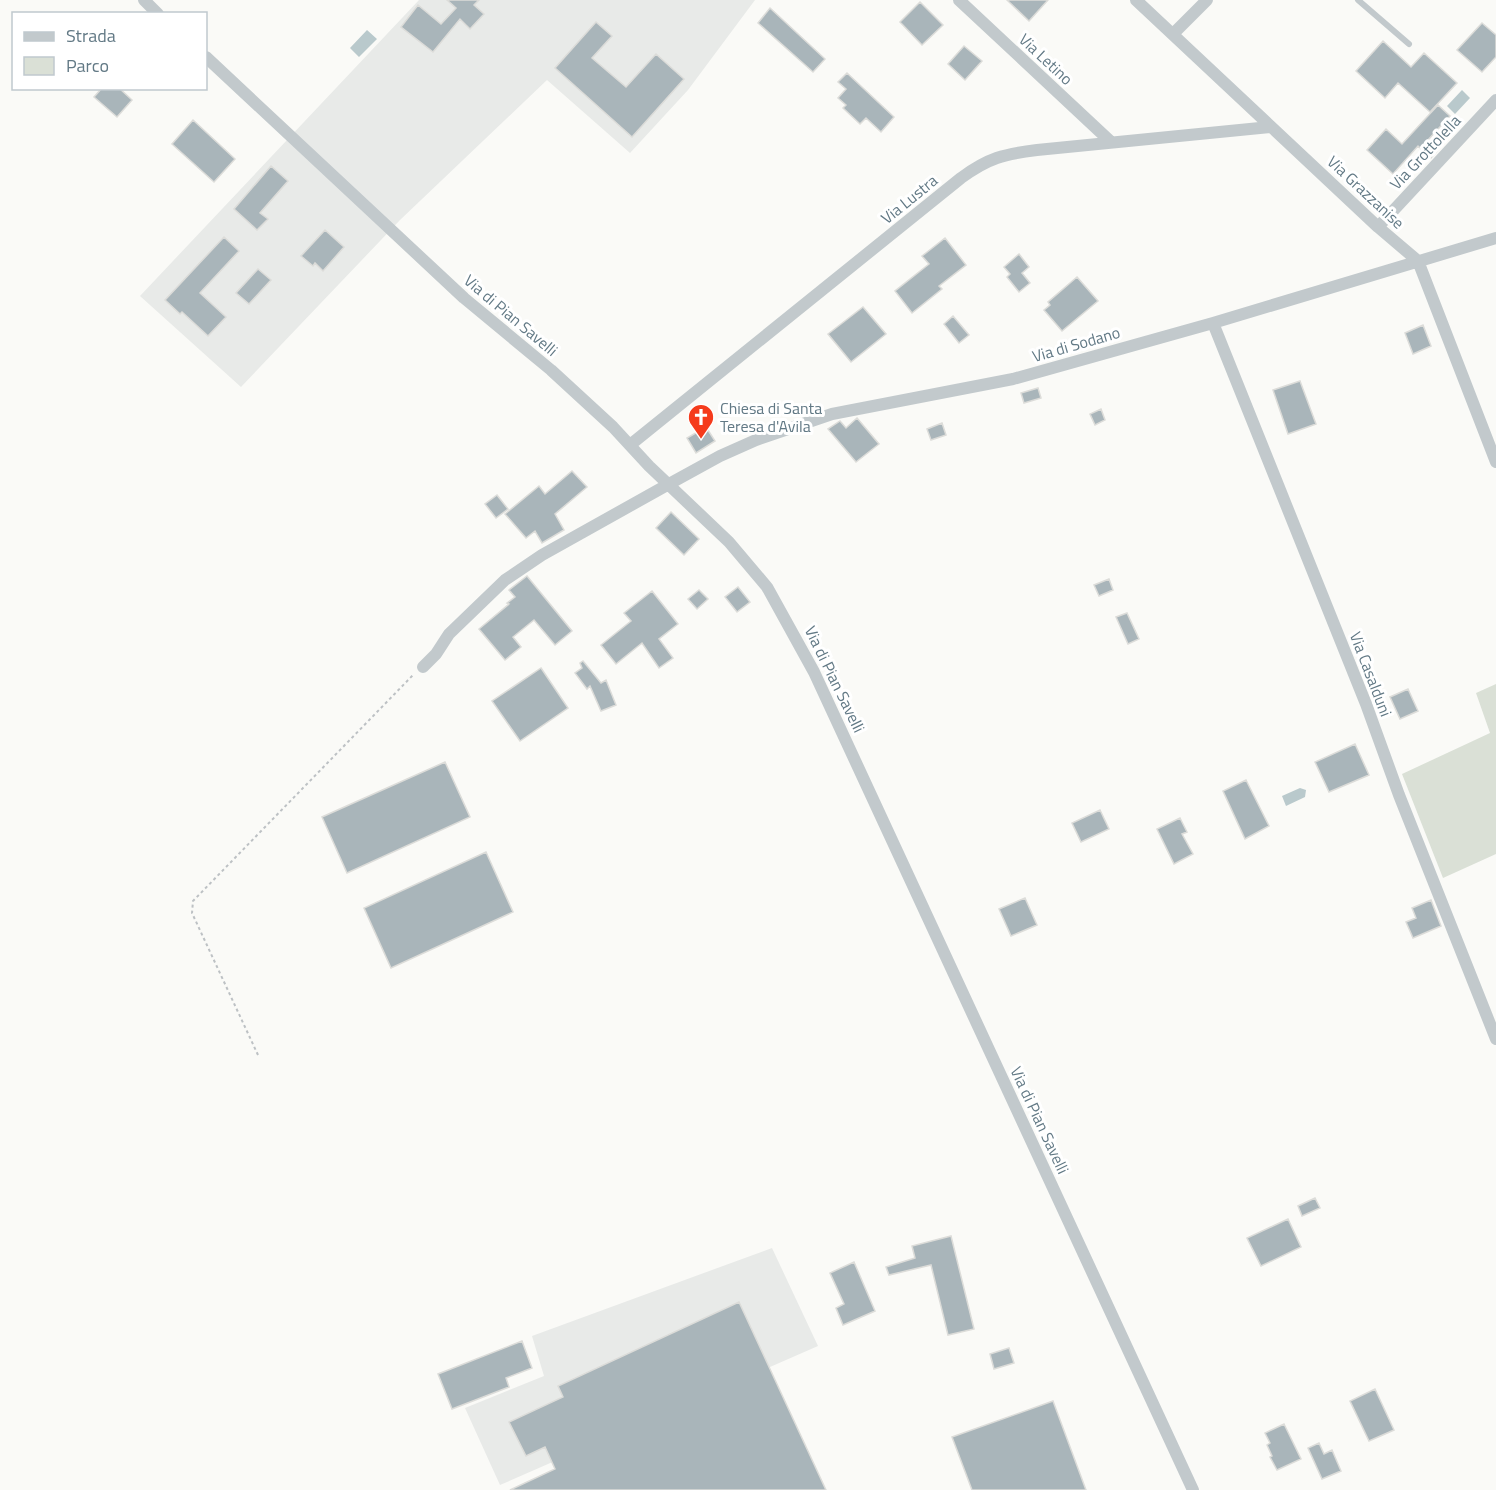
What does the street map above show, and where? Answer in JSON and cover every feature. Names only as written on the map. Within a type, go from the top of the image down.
[{"type":"street","points":[[144,0],[157,12]]},
{"type":"street","name":"Via Letino","points":[[959,0],[1111,142]]},
{"type":"street","name":"Via Grazzanise","points":[[1136,0],[1378,227],[1418,261],[1496,462]]},
{"type":"street","points":[[1173,34],[1207,0]]},
{"type":"street","name":"Via di Pian Savelli","points":[[207,58],[464,298],[551,370],[630,445],[729,542],[756,572],[776,601],[802,648],[1193,1490]]},
{"type":"street","name":"Via Grottolella","points":[[1378,227],[1496,100]]},
{"type":"street","name":"Via Lustra","points":[[630,445],[976,167],[987,161],[1012,154],[1111,142],[1270,127]]},
{"type":"street","name":"Via di Sodano","points":[[423,667],[436,654],[449,633],[505,580],[542,555],[736,448],[815,419],[890,402],[1013,379],[1213,323],[1496,238]]},
{"type":"street","name":"Via Casalduni","points":[[1213,323],[1366,704],[1399,795],[1496,1039]]},
{"type":"lane","points":[[1358,0],[1409,44]]},
{"type":"path","points":[[258,1055],[192,912],[193,901],[423,667]]},
{"type":"shaded area","points":[[419,0],[755,0],[688,90],[630,153],[547,80],[400,220],[241,387],[140,296]]},
{"type":"shaded area","points":[[367,30],[377,39],[359,57],[350,48]]},
{"type":"shaded area","points":[[1462,90],[1470,98],[1455,114],[1447,106]]},
{"type":"shaded area","points":[[1300,788],[1306,790],[1305,797],[1286,806],[1282,796]]},
{"type":"shaded area","points":[[772,1248],[818,1346],[500,1485],[465,1408],[544,1376],[532,1336]]},
{"type":"green space","points":[[1496,684],[1496,854],[1443,878],[1402,774],[1490,733],[1476,693]]},
{"type":"building","points":[[447,0],[479,0],[474,5],[484,14],[470,29],[460,19],[433,52],[401,27],[418,5],[441,24],[456,8]]},
{"type":"building","points":[[1007,0],[1048,0],[1029,21]]},
{"type":"building","points":[[920,2],[943,25],[922,45],[900,22]]},
{"type":"building","points":[[770,8],[825,59],[813,72],[758,23]]},
{"type":"building","points":[[596,22],[612,36],[592,58],[626,87],[656,54],[684,79],[632,137],[555,68]]},
{"type":"building","points":[[1482,23],[1496,35],[1496,57],[1482,72],[1457,50]]},
{"type":"building","points":[[1383,41],[1411,67],[1424,53],[1457,83],[1430,112],[1398,83],[1385,98],[1356,71]]},
{"type":"building","points":[[964,46],[982,61],[965,80],[948,64]]},
{"type":"building","points":[[847,73],[894,117],[881,132],[866,118],[860,124],[843,108],[846,105],[838,98],[846,89],[838,82]]},
{"type":"building","points":[[100,90],[121,90],[132,100],[117,117],[94,97]]},
{"type":"building","points":[[1438,105],[1450,116],[1428,140],[1438,150],[1431,158],[1418,146],[1393,174],[1367,150],[1386,129],[1402,144]]},
{"type":"building","points":[[193,120],[235,159],[214,182],[172,144]]},
{"type":"building","points":[[271,166],[288,181],[260,213],[268,219],[257,230],[234,209]]},
{"type":"building","points":[[325,230],[344,247],[323,271],[315,263],[313,266],[301,256]]},
{"type":"building","points":[[224,237],[239,251],[200,293],[226,317],[208,336],[165,300]]},
{"type":"building","points":[[945,238],[966,265],[939,286],[942,289],[912,313],[895,291],[929,264],[922,256]]},
{"type":"building","points":[[1019,254],[1029,267],[1022,273],[1030,283],[1019,292],[1007,277],[1010,274],[1004,267]]},
{"type":"building","points":[[258,269],[271,280],[249,304],[236,293]]},
{"type":"building","points":[[1077,277],[1098,301],[1062,331],[1044,310],[1050,305],[1048,302]]},
{"type":"building","points":[[863,307],[886,334],[851,362],[828,334]]},
{"type":"building","points":[[953,316],[969,335],[959,343],[944,324]]},
{"type":"building","points":[[1423,325],[1431,346],[1413,354],[1405,333]]},
{"type":"building","points":[[1300,381],[1316,424],[1288,434],[1273,390]]},
{"type":"building","points":[[1038,388],[1041,398],[1024,403],[1021,393]]},
{"type":"building","points":[[1101,409],[1105,420],[1095,425],[1090,414]]},
{"type":"building","points":[[857,418],[879,444],[856,462],[828,429],[840,421],[846,428]]},
{"type":"building","points":[[942,423],[946,435],[931,440],[927,429]]},
{"type":"building","name":"Chiesa di Santa Teresa d'Avila","points":[[706,427],[715,441],[696,453],[687,438]]},
{"type":"building","points":[[572,471],[587,487],[555,514],[564,530],[542,543],[535,531],[526,538],[505,514],[539,486],[545,494]]},
{"type":"building","points":[[497,495],[508,509],[496,518],[485,504]]},
{"type":"building","points":[[671,512],[699,539],[684,555],[656,528]]},
{"type":"building","points":[[527,576],[572,631],[555,645],[534,620],[513,637],[521,647],[505,660],[479,629],[509,604],[507,603],[515,597],[509,590]]},
{"type":"building","points":[[1109,579],[1113,590],[1099,596],[1094,585]]},
{"type":"building","points":[[738,587],[750,602],[737,612],[725,597]]},
{"type":"building","points":[[699,590],[708,599],[697,609],[688,599]]},
{"type":"building","points":[[652,591],[678,624],[659,639],[673,658],[659,668],[642,643],[616,664],[601,645],[631,621],[624,613]]},
{"type":"building","points":[[1127,613],[1139,639],[1128,644],[1116,617]]},
{"type":"building","points":[[583,661],[601,683],[606,680],[616,705],[601,711],[590,686],[587,689],[575,673],[582,668],[580,663]]},
{"type":"building","points":[[541,668],[568,708],[520,741],[492,701]]},
{"type":"building","points":[[1408,689],[1418,711],[1400,719],[1390,697]]},
{"type":"building","points":[[1355,744],[1369,775],[1329,792],[1315,762]]},
{"type":"building","points":[[445,762],[470,817],[347,873],[322,817]]},
{"type":"building","points":[[1246,780],[1269,826],[1245,839],[1223,791]]},
{"type":"building","points":[[1100,810],[1109,829],[1081,842],[1072,823]]},
{"type":"building","points":[[1180,818],[1187,832],[1182,834],[1193,854],[1174,864],[1157,829]]},
{"type":"building","points":[[486,852],[513,912],[391,968],[364,908]]},
{"type":"building","points":[[1025,898],[1037,925],[1011,936],[999,909]]},
{"type":"building","points":[[1431,900],[1441,926],[1413,938],[1406,922],[1416,918],[1412,908]]},
{"type":"building","points":[[1315,1198],[1320,1208],[1302,1216],[1298,1206]]},
{"type":"building","points":[[1288,1219],[1301,1247],[1261,1266],[1247,1238]]},
{"type":"building","points":[[951,1236],[974,1329],[948,1335],[931,1265],[889,1275],[886,1267],[915,1258],[912,1246]]},
{"type":"building","points":[[854,1262],[875,1311],[843,1325],[836,1308],[844,1304],[830,1273]]},
{"type":"building","points":[[739,1302],[826,1490],[510,1490],[555,1469],[545,1447],[526,1456],[509,1422],[563,1397],[558,1386]]},
{"type":"building","points":[[522,1341],[532,1368],[506,1378],[509,1387],[452,1409],[438,1374]]},
{"type":"building","points":[[1009,1348],[1014,1363],[994,1369],[990,1354]]},
{"type":"building","points":[[1375,1389],[1394,1430],[1369,1441],[1350,1401]]},
{"type":"building","points":[[1053,1401],[1086,1490],[972,1490],[952,1437]]},
{"type":"building","points":[[1284,1424],[1301,1459],[1277,1470],[1270,1457],[1272,1456],[1267,1445],[1270,1443],[1265,1433]]},
{"type":"building","points":[[1319,1443],[1324,1454],[1332,1450],[1341,1471],[1322,1479],[1308,1448]]},
{"type":"place","name":"Chiesa di Santa Teresa d'Avila","points":[[701,440]]}]
